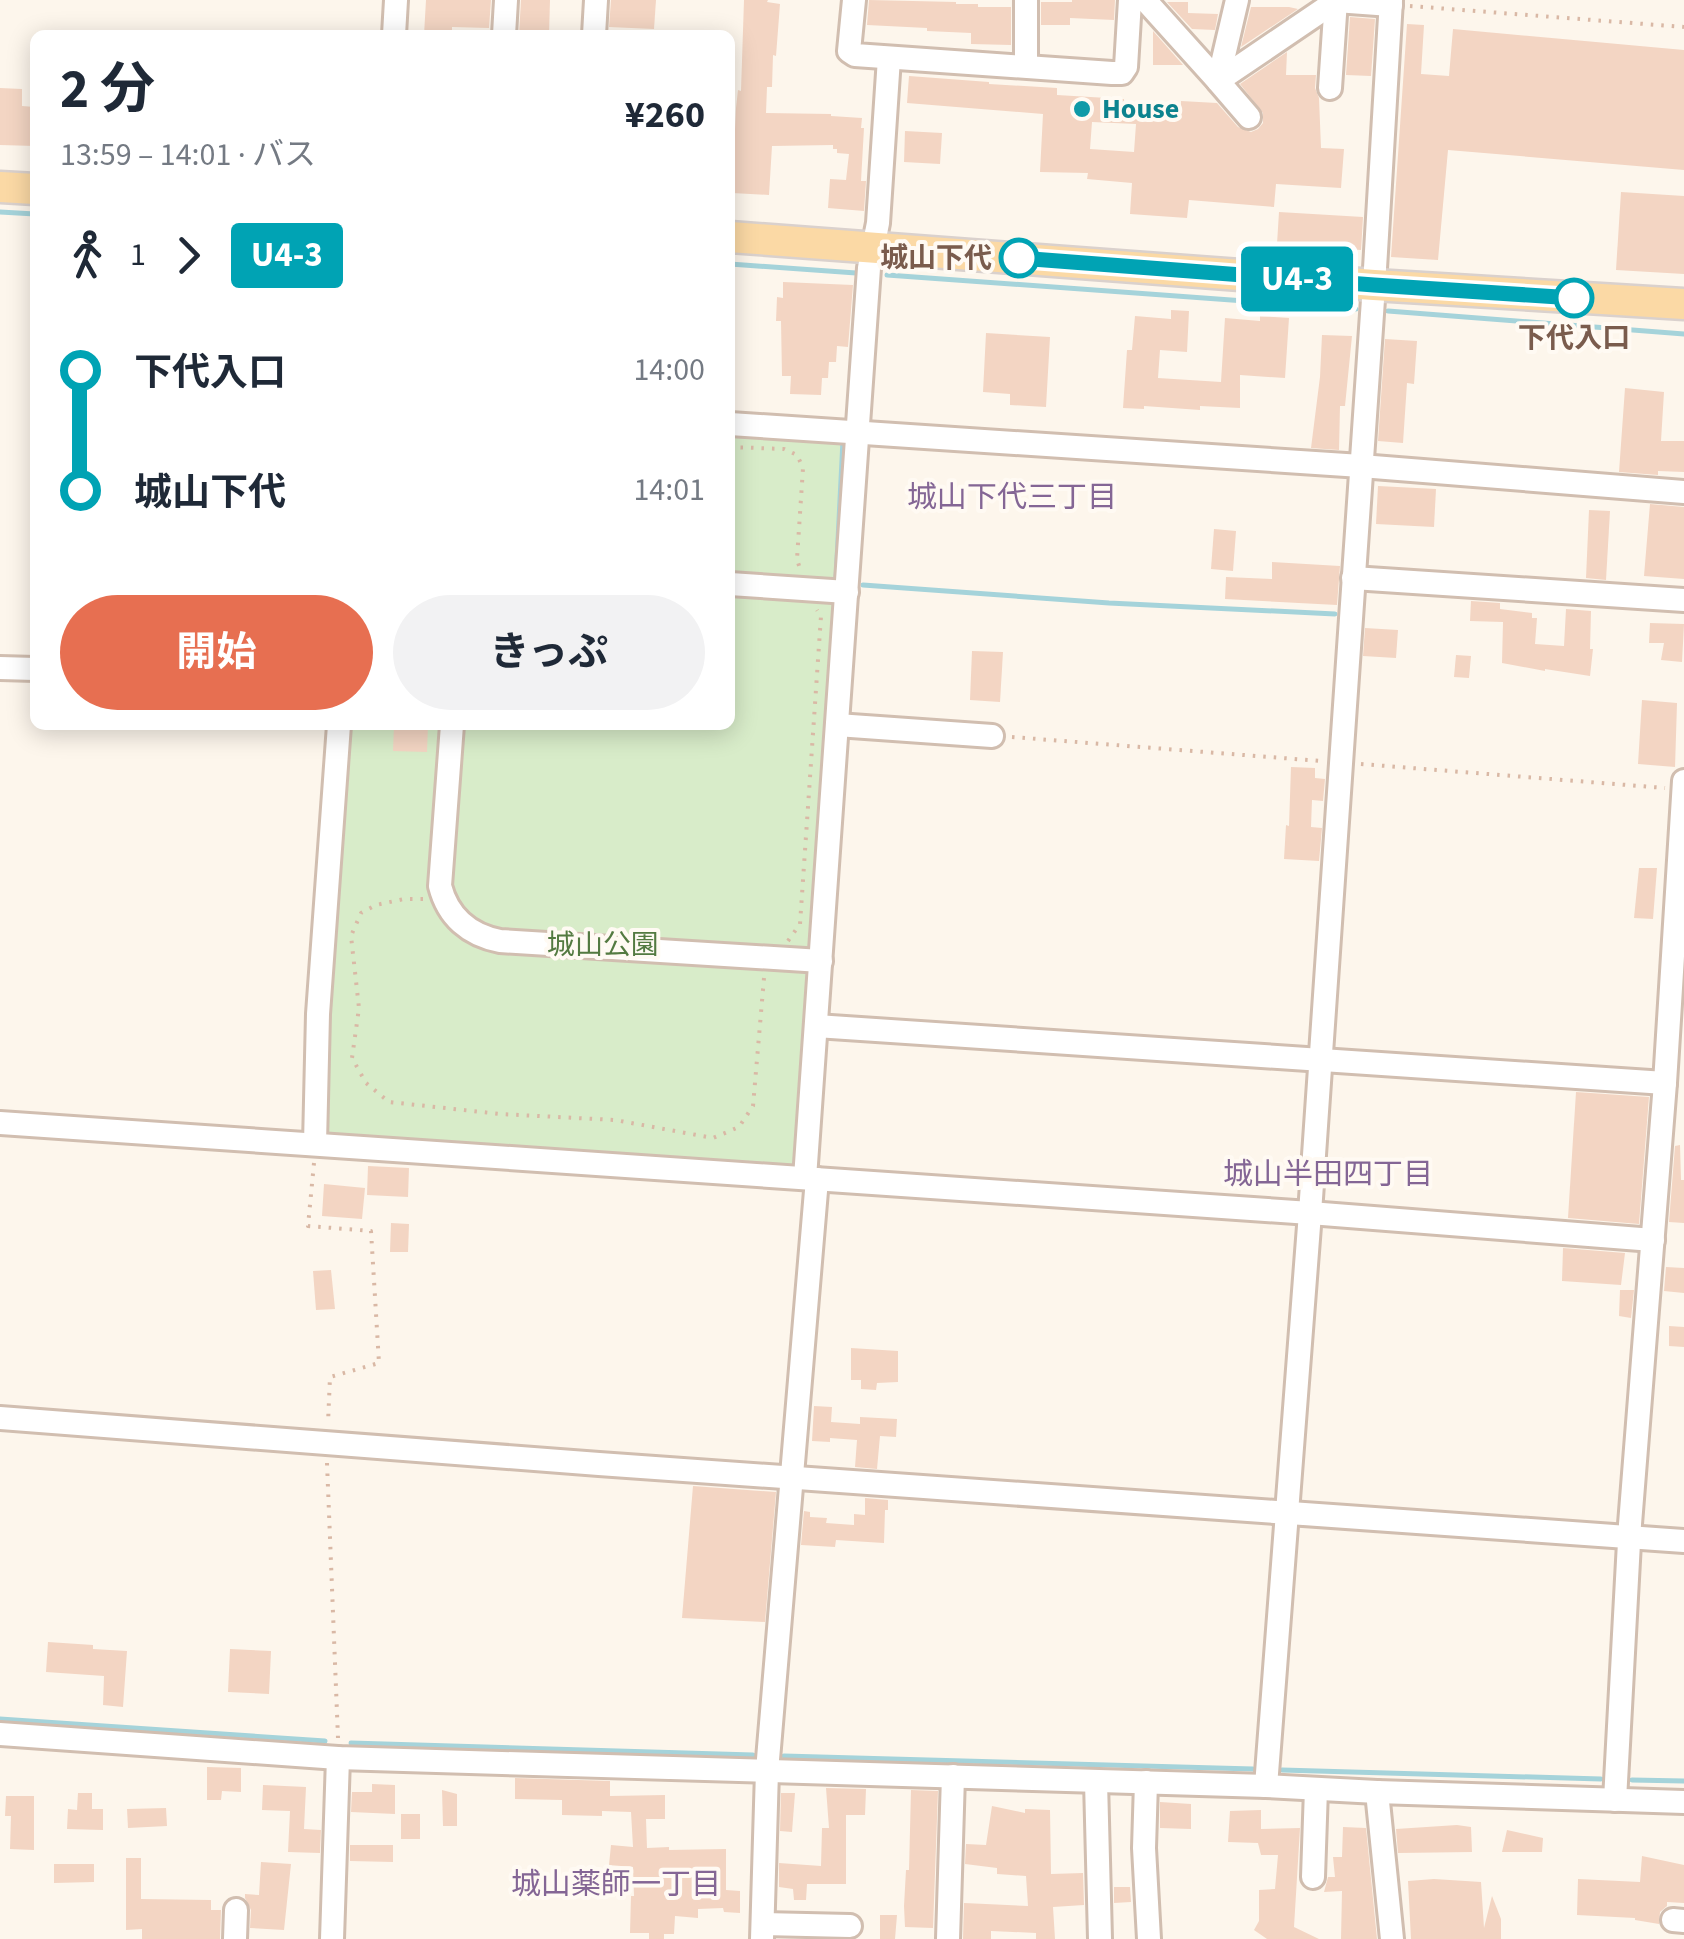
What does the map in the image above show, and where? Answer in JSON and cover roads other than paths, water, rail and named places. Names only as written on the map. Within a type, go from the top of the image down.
[{"type":"main road","points":[[0,187],[30,189]]},
{"type":"main road","points":[[735,237],[1684,304]]},
{"type":"street","points":[[394,30],[396,0]]},
{"type":"street","points":[[504,30],[506,0]]},
{"type":"street","points":[[594,30],[596,0]]},
{"type":"street","points":[[854,0],[850,51],[854,55],[1122,73],[1126,67],[1130,0]]},
{"type":"street","points":[[1026,0],[1026,66]]},
{"type":"street","points":[[1145,0],[1249,117]]},
{"type":"street","points":[[1218,82],[1237,0]]},
{"type":"street","points":[[1218,82],[1336,1],[1391,2],[1310,1213],[1266,1786]]},
{"type":"street","points":[[1330,88],[1336,1]]},
{"type":"street","points":[[850,1926],[762,1931],[767,1771],[792,1478],[811,1179],[816,1026],[869,268],[878,223],[889,58]]},
{"type":"street","points":[[735,424],[1684,492]]},
{"type":"street","points":[[1353,578],[1684,600]]},
{"type":"street","points":[[735,584],[847,592]]},
{"type":"street","points":[[0,668],[30,670]]},
{"type":"street","points":[[838,725],[992,736]]},
{"type":"street","points":[[315,1144],[318,1014],[339,730]]},
{"type":"street","points":[[452,730],[440,886],[458,921],[470,931],[500,940],[821,960]]},
{"type":"street","points":[[1615,1800],[1684,780]]},
{"type":"street","points":[[816,1026],[1665,1084]]},
{"type":"street","points":[[0,1123],[1653,1240]]},
{"type":"street","points":[[0,1418],[1684,1541]]},
{"type":"street","points":[[0,1734],[338,1758],[1684,1802]]},
{"type":"street","points":[[332,1939],[338,1758]]},
{"type":"street","points":[[948,1939],[953,1776]]},
{"type":"street","points":[[1096,1781],[1100,1939]]},
{"type":"street","points":[[1146,1782],[1144,1848],[1149,1939]]},
{"type":"street","points":[[1313,1878],[1316,1789]]},
{"type":"street","points":[[1376,1792],[1392,1939]]},
{"type":"street","points":[[235,1939],[236,1910]]},
{"type":"waterway","points":[[0,212],[30,214]]},
{"type":"waterway","points":[[735,264],[856,273]]},
{"type":"waterway","points":[[887,275],[1356,309]]},
{"type":"waterway","points":[[1388,311],[1684,334]]},
{"type":"waterway","points":[[836,580],[843,440],[839,440]]},
{"type":"waterway","points":[[863,585],[1335,614]]},
{"type":"waterway","points":[[0,1719],[325,1741]]},
{"type":"waterway","points":[[351,1743],[753,1755]]},
{"type":"waterway","points":[[784,1756],[1253,1769]]},
{"type":"waterway","points":[[1282,1770],[1601,1779]]},
{"type":"waterway","points":[[1632,1780],[1684,1781]]},
{"type":"place","name":"House","points":[[1082,109]]},
{"type":"place","name":"城山下代","points":[[1019,258]]},
{"type":"place","name":"下代入口","points":[[1574,298]]},
{"type":"district","name":"城山下代三丁目","points":[[1012,497]]},
{"type":"district","name":"城山半田四丁目","points":[[1328,1174]]},
{"type":"district","name":"城山薬師一丁目","points":[[616,1884]]},
{"type":"park label","name":"城山公園","points":[[603,945]]}]
